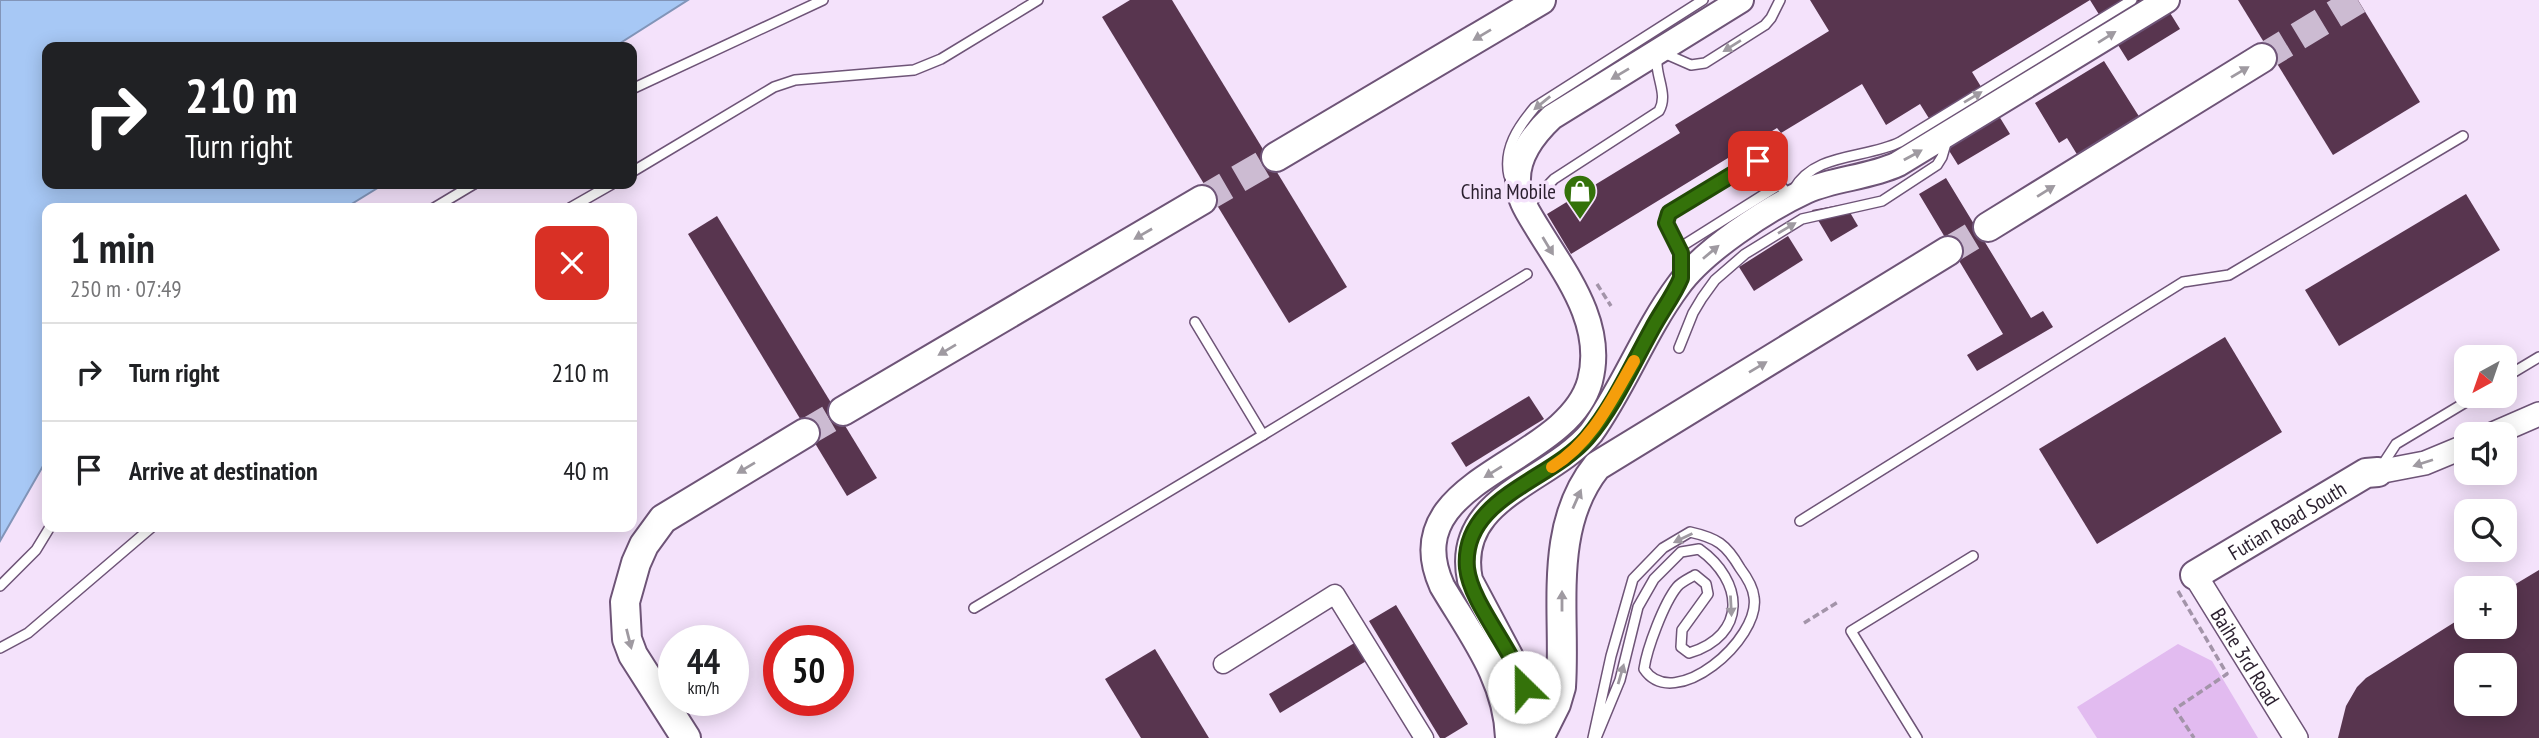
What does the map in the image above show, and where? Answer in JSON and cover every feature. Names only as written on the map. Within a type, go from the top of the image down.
[{"type":"main road","points":[[1276,157],[1541,0]]},
{"type":"main road","points":[[1508,738],[1507,720],[1497,681],[1442,586],[1433,551],[1439,526],[1453,502],[1472,485],[1556,431],[1578,407],[1591,379],[1594,346],[1587,316],[1573,287],[1526,208],[1519,191],[1518,173],[1536,133],[1564,109],[1741,0]]},
{"type":"main road","points":[[1528,738],[1521,676],[1469,580],[1468,547],[1478,525],[1495,504],[1570,455],[1591,433],[1675,289],[1698,263],[1785,192],[1878,173],[1911,157],[2167,0]]},
{"type":"main road","points":[[1988,227],[2262,58]]},
{"type":"main road","points":[[843,411],[1202,200]]},
{"type":"main road","points":[[1539,738],[1556,704],[1561,687],[1563,565],[1568,522],[1579,493],[1597,466],[1948,251]]},
{"type":"main road","points":[[686,738],[633,655],[627,639],[625,601],[636,563],[644,545],[663,519],[805,433]]},
{"type":"main road","name":"Futian Road South","points":[[2185,581],[2365,473],[2378,472]]},
{"type":"street","points":[[2517,424],[2539,414]]},
{"type":"street","points":[[2378,472],[2425,463],[2454,451]]},
{"type":"street","name":"Baihe 3rd Road","points":[[2185,581],[2296,738]]},
{"type":"street","points":[[1223,664],[1335,594],[1424,738]]},
{"type":"lane","points":[[637,87],[823,0]]},
{"type":"lane","points":[[637,169],[774,87],[794,80],[914,70],[941,59],[1038,0]]},
{"type":"lane","points":[[1703,0],[1545,99],[1525,119],[1511,144],[1507,163],[1510,180],[1526,208],[1554,179],[1659,111],[1664,99],[1656,62],[1659,51],[1691,65],[1706,63],[1765,24],[1780,0]]},
{"type":"lane","points":[[1679,248],[1795,187],[1812,169],[1831,161],[1878,151],[1900,142],[2132,0]]},
{"type":"lane","points":[[1679,348],[1689,320],[1702,298],[1715,280],[1745,254],[1810,216],[1882,201],[1937,165],[1948,134]]},
{"type":"lane","points":[[1800,521],[2183,282],[2229,275],[2463,136]]},
{"type":"lane","points":[[1675,289],[1682,272],[1679,248],[1666,223],[1669,213],[1753,162],[1764,164],[1785,192]]},
{"type":"lane","points":[[442,203],[466,189]]},
{"type":"lane","points":[[579,203],[602,189]]},
{"type":"lane","points":[[974,608],[1527,274]]},
{"type":"lane","points":[[1195,322],[1264,435]]},
{"type":"lane","points":[[2517,370],[2539,357]]},
{"type":"lane","points":[[2378,472],[2396,444],[2456,408]]},
{"type":"lane","points":[[0,586],[36,550],[47,532]]},
{"type":"lane","points":[[0,648],[27,633],[146,532]]},
{"type":"lane","points":[[1690,532],[1710,537],[1728,548],[1747,578],[1755,598],[1753,612],[1746,628],[1728,653],[1700,674],[1676,683],[1651,680],[1644,669],[1658,624],[1678,586],[1695,575],[1706,584],[1708,594],[1682,630],[1681,647],[1689,653],[1702,649],[1728,628],[1734,608],[1727,580],[1716,561],[1699,549],[1681,552],[1654,579],[1638,607],[1620,680],[1594,738],[1611,656],[1633,579],[1662,548],[1690,532]]},
{"type":"lane","points":[[1917,738],[1851,631],[1973,556]]},
{"type":"path","points":[[2185,581],[2227,674],[2175,709],[2194,738]]},
{"type":"path","points":[[1804,623],[1838,602]]},
{"type":"shaded area","points":[[2178,644],[2212,661],[2258,738],[2097,738],[2077,707]]},
{"type":"water","points":[[0,0],[688,0],[622,42],[42,42],[42,189],[376,189],[353,203],[42,203],[42,468],[0,541]]},
{"type":"building","points":[[1130,0],[1172,0],[1347,287],[1289,323],[1102,17]]},
{"type":"building","points":[[1810,0],[2090,0],[1972,72],[2010,134],[1958,165],[1920,104],[1886,125],[1862,84],[1781,133],[1777,128],[1571,254],[1547,214],[1680,133],[1675,125],[1829,31]]},
{"type":"building","points":[[2090,0],[2162,0],[2180,29],[2128,61]]},
{"type":"building","points":[[2238,0],[2358,0],[2420,102],[2333,155]]},
{"type":"building","points":[[2104,61],[2140,118],[2078,156],[2067,138],[2059,143],[2035,103]]},
{"type":"building","points":[[1946,178],[2031,318],[2043,311],[2053,327],[1977,371],[1967,355],[2003,334],[1919,194]]},
{"type":"building","points":[[2466,194],[2500,250],[2339,346],[2305,290]]},
{"type":"building","points":[[1845,204],[1858,226],[1831,242],[1812,210]]},
{"type":"building","points":[[717,216],[877,478],[847,496],[688,234]]},
{"type":"building","points":[[1788,236],[1803,260],[1754,291],[1739,267]]},
{"type":"building","points":[[2225,337],[2282,432],[2097,544],[2039,449]]},
{"type":"building","points":[[1529,396],[1544,419],[1466,467],[1451,443]]},
{"type":"building","points":[[2539,570],[2539,738],[2338,738],[2346,706],[2366,678],[2454,623],[2454,639],[2517,639],[2517,583]]},
{"type":"building","points":[[1396,605],[1468,724],[1445,738],[1440,738],[1369,621]]},
{"type":"building","points":[[1356,642],[1368,660],[1280,713],[1269,694]]},
{"type":"building","points":[[1155,649],[1209,738],[1141,738],[1105,679]]},
{"type":"tunnel","points":[[2262,58],[2358,0]]},
{"type":"tunnel","points":[[1202,200],[1276,157]]},
{"type":"tunnel","points":[[1948,251],[1988,227]]},
{"type":"tunnel","points":[[805,433],[843,411]]},
{"type":"slow traffic","points":[[1552,467],[1570,455],[1591,433],[1634,361]]},
{"type":"place","name":"China Mobile","points":[[1580,221]]},
{"type":"route","points":[[1524,687],[1515,663],[1469,580],[1467,559],[1472,537],[1495,504],[1578,448],[1606,410],[1681,278],[1681,253],[1667,229],[1666,217],[1669,213],[1758,161]]}]
